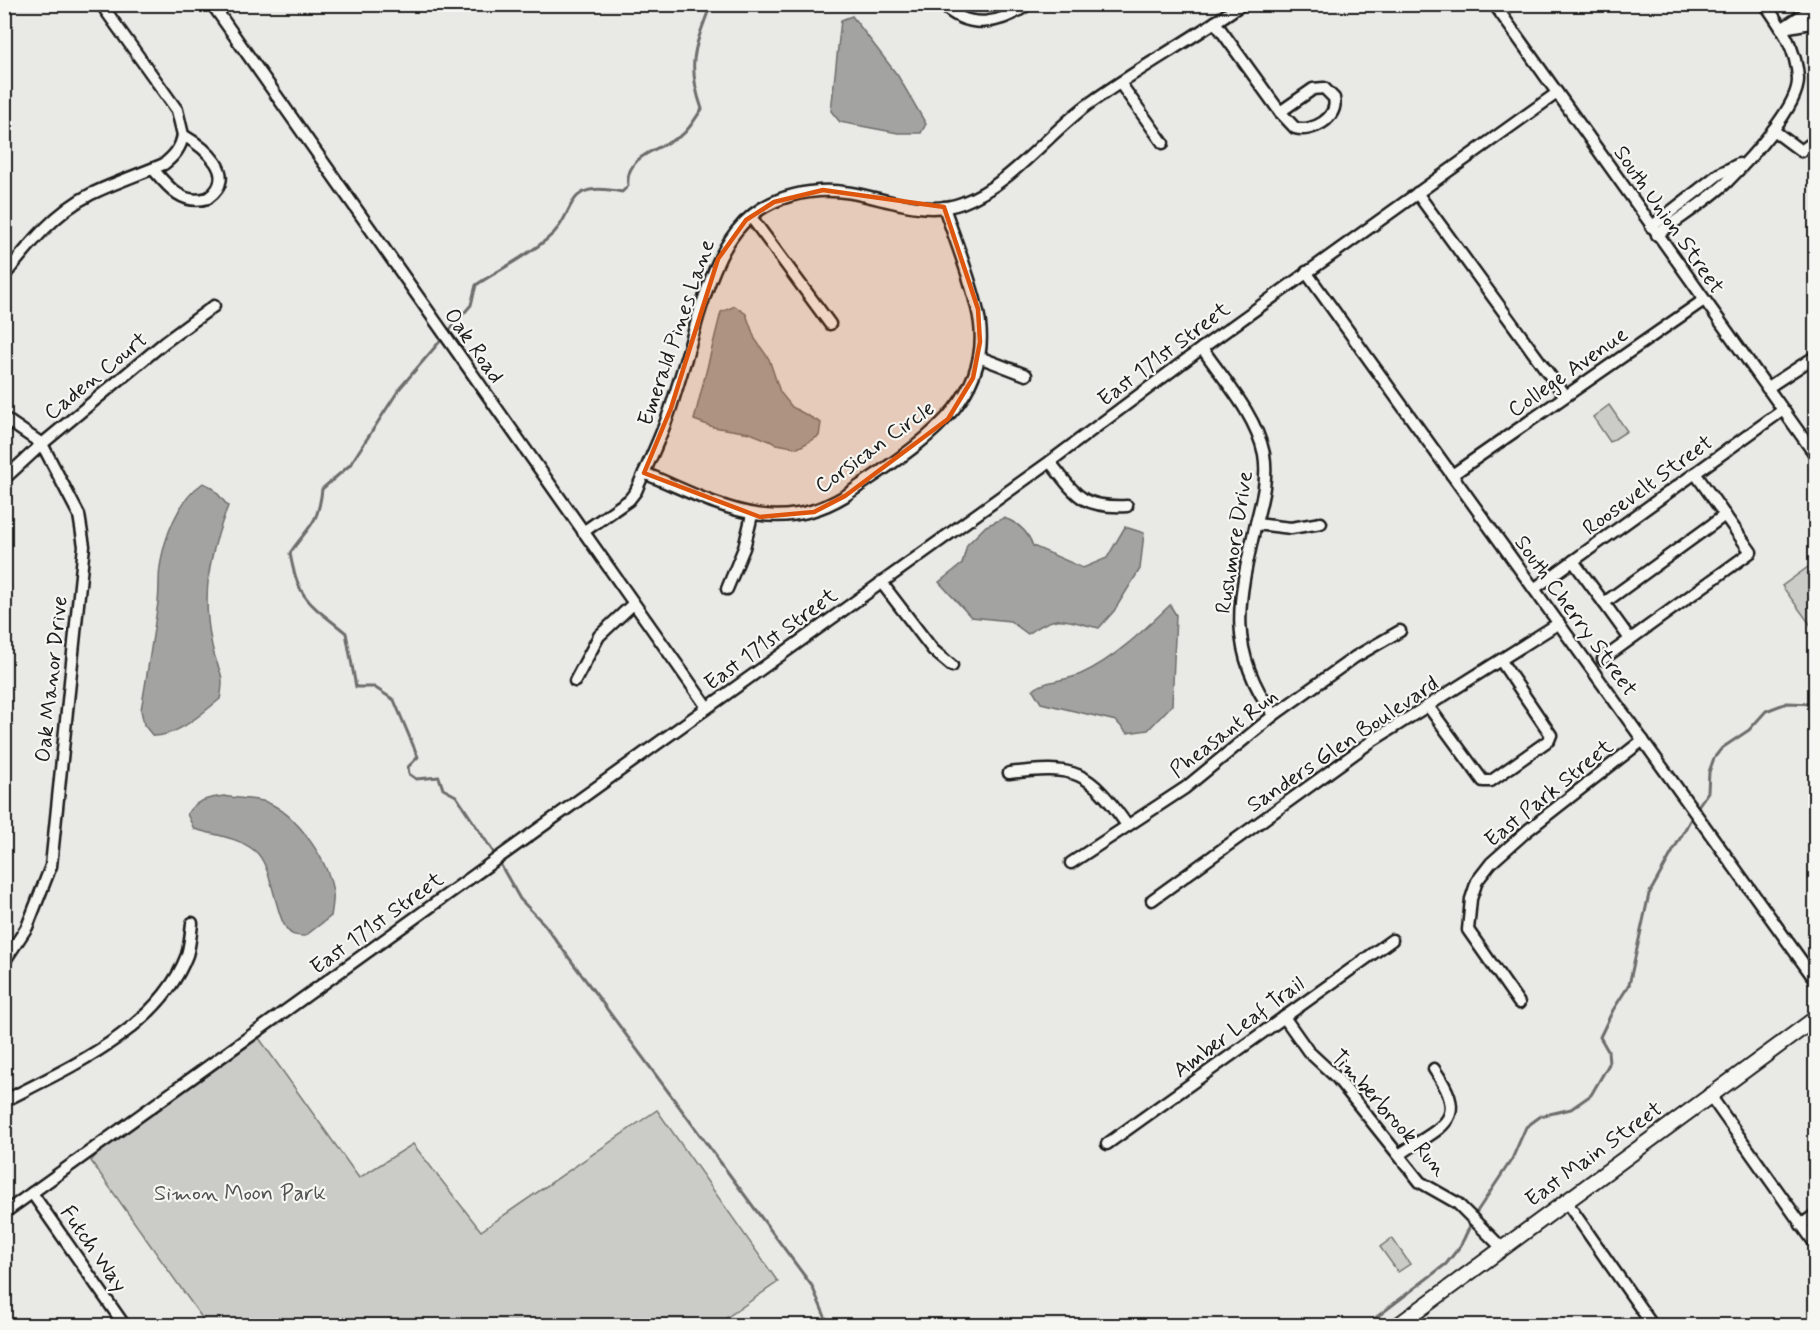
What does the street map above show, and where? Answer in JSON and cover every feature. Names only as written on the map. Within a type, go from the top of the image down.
[{"type":"main road","name":"East Main Street","points":[[1397,1326],[1501,1247],[1815,1018]]},
{"type":"street","points":[[4,276],[37,236],[60,215],[90,194],[153,169],[174,156],[182,144],[183,135],[177,110],[101,4]]},
{"type":"street","name":"Oak Road","points":[[212,4],[707,707]]},
{"type":"street","points":[[942,4],[962,18],[989,23],[1009,17],[1028,4]]},
{"type":"street","name":"Emerald Pines Lane","points":[[583,532],[629,500],[644,473],[671,408],[718,259],[734,233],[751,216],[774,202],[792,195],[823,190],[944,207],[963,202],[988,188],[1032,154],[1088,105],[1120,82],[1242,4]]},
{"type":"street","name":"South Union Street","points":[[1494,4],[1815,456]]},
{"type":"street","points":[[1654,231],[1719,174],[1744,161],[1773,130],[1796,96],[1798,79],[1793,54],[1783,28],[1765,4]]},
{"type":"street","points":[[1783,28],[1815,6]]},
{"type":"street","points":[[1215,22],[1280,112],[1294,128],[1308,130],[1330,116],[1336,102],[1329,91],[1318,88],[1280,112]]},
{"type":"street","points":[[1783,28],[1815,22]]},
{"type":"street","points":[[1120,82],[1163,142]]},
{"type":"street","name":"East 171st Street","points":[[4,1213],[1050,462],[1306,272],[1557,93]]},
{"type":"street","points":[[1773,130],[1801,152],[1815,140]]},
{"type":"street","points":[[153,169],[181,197],[200,200],[214,194],[220,182],[219,166],[207,151],[183,135]]},
{"type":"street","points":[[1417,193],[1565,396]]},
{"type":"street","name":"Corsican Circle","points":[[644,473],[752,515],[797,516],[830,506],[948,419],[966,394],[979,357],[980,326],[978,309],[944,207]]},
{"type":"street","points":[[751,216],[830,324]]},
{"type":"street","name":"South Cherry Street","points":[[1306,272],[1815,981]]},
{"type":"street","name":"College Avenue","points":[[1452,475],[1704,300]]},
{"type":"street","name":"Caden Court","points":[[4,479],[42,444],[165,342],[214,306]]},
{"type":"street","name":"Rushmore Drive","points":[[1202,348],[1247,413],[1261,443],[1264,483],[1240,590],[1240,632],[1250,674],[1274,715]]},
{"type":"street","points":[[1767,388],[1815,356]]},
{"type":"street","points":[[979,357],[1026,375]]},
{"type":"street","name":"Roosevelt Street","points":[[1534,589],[1783,410]]},
{"type":"street","name":"Oak Manor Drive","points":[[4,418],[42,444],[79,515],[84,546],[51,866],[27,927],[4,962]]},
{"type":"street","points":[[1050,462],[1082,499],[1102,507],[1127,506]]},
{"type":"street","points":[[1603,659],[1751,552],[1695,473]]},
{"type":"street","points":[[727,589],[744,548],[752,515]]},
{"type":"street","points":[[1604,603],[1725,515]]},
{"type":"street","points":[[1256,524],[1291,528],[1322,523]]},
{"type":"street","points":[[1573,561],[1630,639]]},
{"type":"street","points":[[881,582],[933,650],[952,666]]},
{"type":"street","points":[[575,681],[599,636],[633,604]]},
{"type":"street","name":"Sanders Glen Boulevard","points":[[1152,900],[1372,741],[1558,623]]},
{"type":"street","name":"Pheasant Run","points":[[1071,863],[1185,788],[1274,715],[1355,657],[1400,631]]},
{"type":"street","points":[[1428,706],[1483,781],[1491,781],[1549,740],[1551,735],[1501,661]]},
{"type":"street","name":"East Park Street","points":[[1519,1003],[1468,930],[1470,899],[1477,881],[1491,862],[1528,830],[1643,740]]},
{"type":"street","points":[[1009,773],[1050,769],[1076,773],[1098,787],[1127,825]]},
{"type":"street","points":[[4,1101],[88,1058],[116,1041],[141,1018],[176,975],[187,954],[192,923]]},
{"type":"street","name":"Amber Leaf Trail","points":[[1107,1144],[1392,940]]},
{"type":"street","name":"Timberbrook Run","points":[[1284,1017],[1308,1051],[1337,1078],[1363,1114],[1420,1182],[1448,1198],[1472,1217],[1501,1247]]},
{"type":"street","points":[[1399,1155],[1441,1126],[1452,1112],[1452,1098],[1434,1069]]},
{"type":"street","points":[[1709,1094],[1815,1245]]},
{"type":"street","name":"Futch Way","points":[[32,1193],[125,1326]]},
{"type":"street","points":[[1565,1200],[1653,1326]]},
{"type":"street","points":[[1801,1225],[1815,1214]]},
{"type":"highlighted area","points":[[823,190],[944,207],[978,309],[980,342],[973,378],[948,419],[845,496],[814,512],[760,517],[644,473],[671,408],[718,259],[746,220],[774,202]]},
{"type":"green space","points":[[1609,405],[1627,431],[1610,442],[1593,417]]},
{"type":"green space","points":[[1815,562],[1815,631],[1782,586]]},
{"type":"green space","name":"Simon Moon Park","points":[[259,1038],[359,1178],[413,1144],[481,1231],[657,1110],[778,1282],[716,1325],[207,1325],[91,1161],[97,1154]]},
{"type":"green space","points":[[1392,1238],[1410,1264],[1398,1272],[1380,1247]]},
{"type":"shaded area","points":[[852,16],[898,76],[926,124],[921,133],[898,133],[840,122],[831,111],[841,20]]},
{"type":"shaded area","points":[[735,306],[746,314],[755,339],[769,359],[780,392],[792,407],[821,423],[819,436],[798,448],[777,444],[750,433],[713,427],[694,420],[721,312]]},
{"type":"shaded area","points":[[203,483],[212,487],[228,506],[216,541],[207,592],[209,627],[222,689],[220,699],[197,717],[171,732],[153,736],[144,725],[141,710],[158,604],[162,556],[179,509],[194,490]]},
{"type":"shaded area","points":[[1004,518],[1022,529],[1033,546],[1083,568],[1107,558],[1125,527],[1144,533],[1140,569],[1114,611],[1099,628],[1055,620],[1028,634],[1010,621],[971,617],[939,582],[962,564],[967,545],[986,526]]},
{"type":"shaded area","points":[[1170,605],[1176,615],[1172,705],[1148,730],[1127,733],[1116,721],[1041,703],[1033,690],[1043,684],[1069,678],[1093,668],[1139,634]]},
{"type":"shaded area","points":[[224,796],[266,802],[277,808],[289,816],[318,853],[330,880],[333,896],[331,916],[305,936],[293,935],[286,928],[271,881],[255,851],[234,839],[194,829],[187,814],[190,809],[203,800]]},
{"type":"waterway","points":[[496,856],[456,796],[443,789],[439,777],[416,779],[409,774],[408,767],[418,757],[394,700],[374,687],[356,687],[346,633],[315,608],[302,592],[297,582],[290,553],[312,524],[318,511],[322,489],[350,465],[400,388],[471,305],[476,285],[546,240],[556,230],[579,195],[588,190],[602,189],[622,192],[628,186],[632,167],[638,160],[682,135],[690,126],[702,109],[694,79],[694,55],[711,4]]},
{"type":"waterway","points":[[1696,809],[1708,792],[1709,772],[1714,758],[1722,748],[1749,730],[1766,711],[1787,703],[1816,704]]},
{"type":"waterway","points":[[1365,1326],[1446,1264],[1461,1245],[1476,1213],[1512,1159],[1526,1127],[1541,1116],[1571,1109],[1591,1095],[1609,1064],[1608,1051],[1600,1037],[1629,985],[1649,894],[1693,815]]},
{"type":"waterway","points":[[499,862],[520,899],[544,924],[812,1286],[829,1326]]}]
